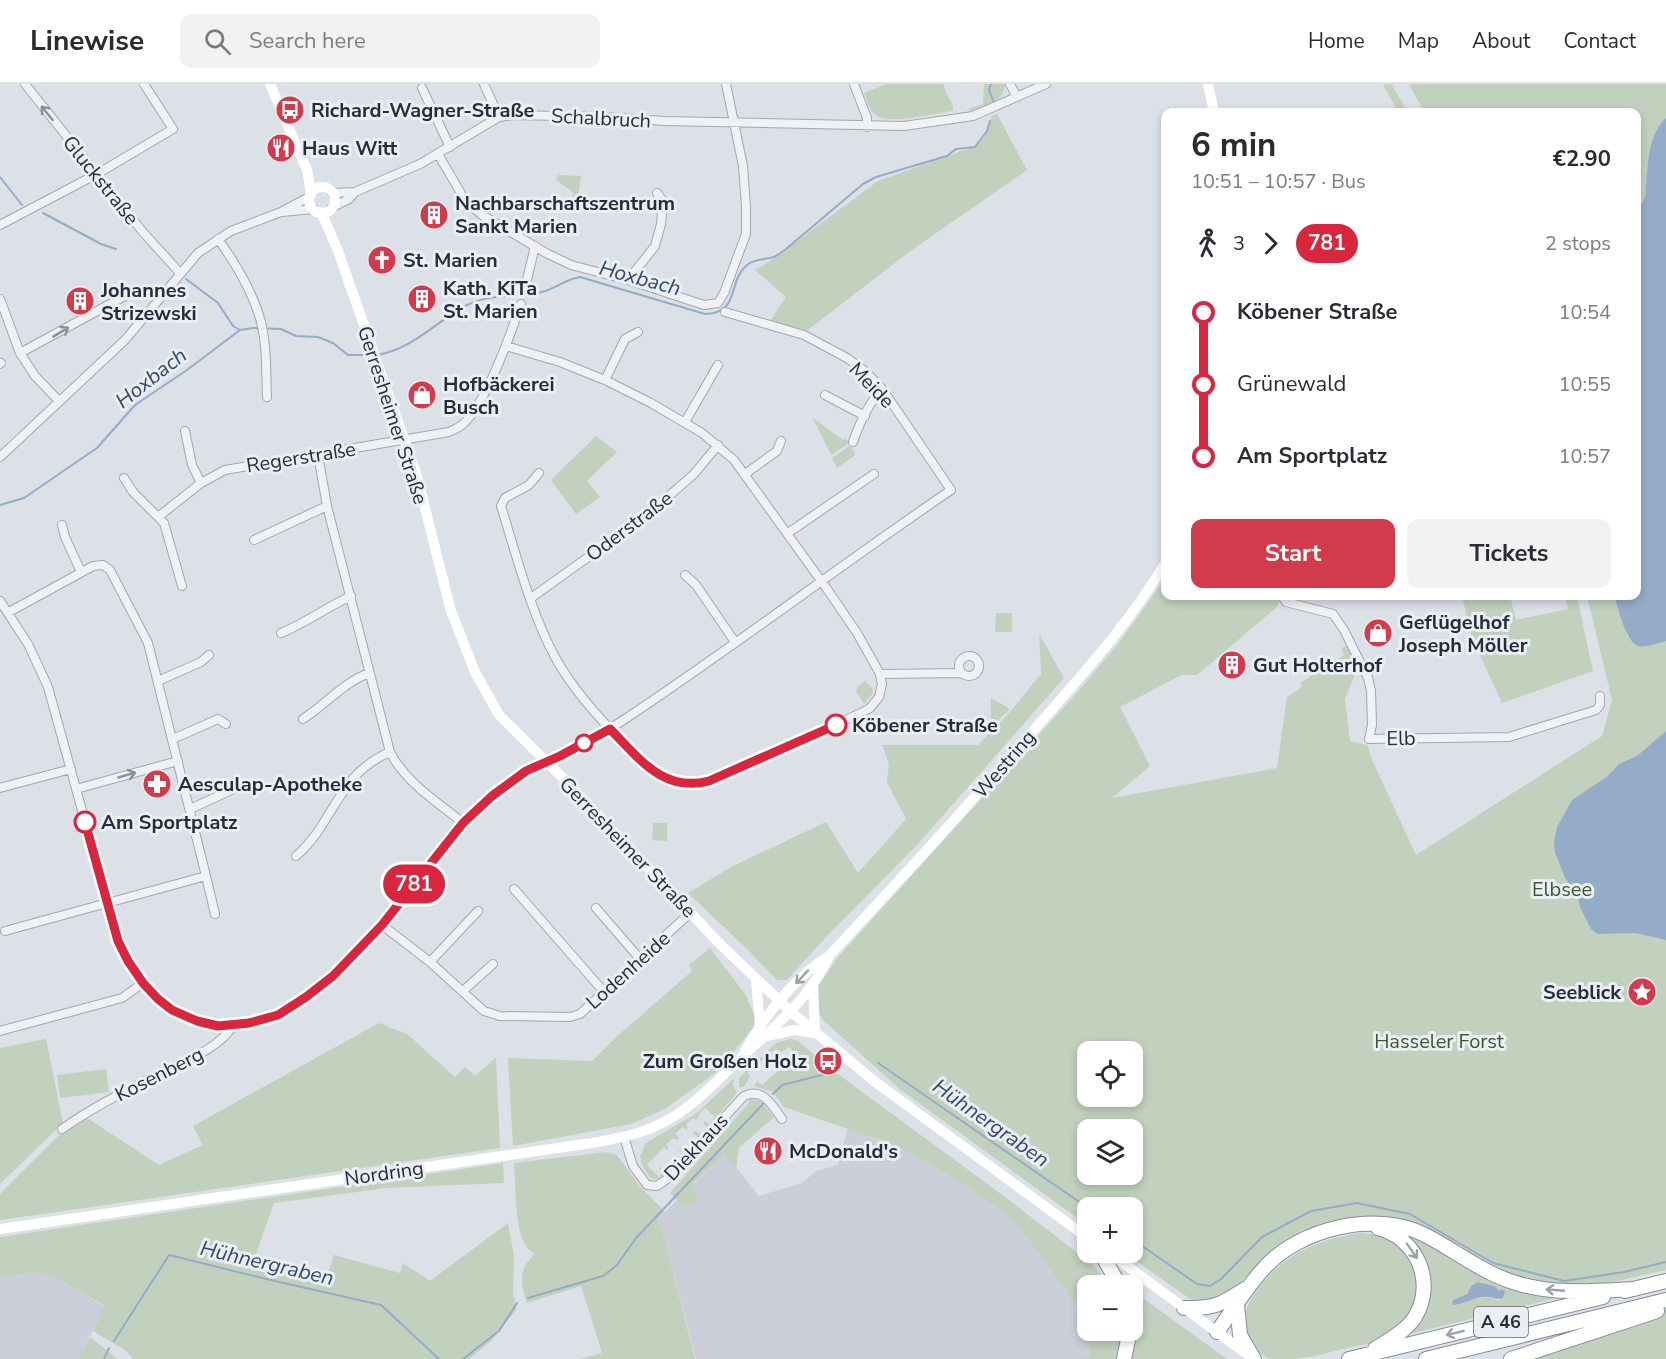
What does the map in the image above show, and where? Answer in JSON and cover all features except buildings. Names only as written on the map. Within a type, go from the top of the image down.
[{"type":"highway","points":[[1217,1332],[1267,1264],[1298,1244],[1335,1228],[1362,1224],[1385,1223],[1421,1233],[1495,1276],[1536,1289],[1577,1292],[1634,1289]]},
{"type":"highway","points":[[1362,1224],[1385,1230],[1406,1243],[1415,1254],[1424,1276],[1424,1292],[1414,1319],[1403,1330],[1368,1354]]},
{"type":"highway","name":"A 46","points":[[1349,1359],[1666,1281]]},
{"type":"highway","points":[[1184,1308],[1200,1309],[1216,1306],[1251,1284]]},
{"type":"highway","name":"A 46","points":[[1426,1359],[1666,1300]]},
{"type":"highway","points":[[1237,1305],[1240,1335],[1254,1359]]},
{"type":"highway","points":[[1511,1359],[1666,1309]]},
{"type":"highway","points":[[1124,1359],[1128,1341]]},
{"type":"main road","points":[[270,84],[307,170],[310,204],[324,209],[334,199],[332,193],[322,187],[316,188],[310,195]]},
{"type":"main road","points":[[1208,84],[1213,108]]},
{"type":"main road","points":[[307,170],[322,187]]},
{"type":"main road","name":"Gerresheimer Straße","points":[[324,209],[323,216],[338,251],[417,476],[452,611],[475,672],[499,715],[545,763],[563,778],[690,913],[790,1011],[874,1082],[1077,1230]]},
{"type":"main road","name":"Westring","points":[[790,1011],[813,984],[829,956],[952,823],[1105,650],[1161,570]]},
{"type":"main road","name":"Westring","points":[[780,1002],[814,965],[829,956]]},
{"type":"main road","points":[[756,980],[760,1024]]},
{"type":"main road","points":[[764,1037],[785,1031],[815,1033],[813,984]]},
{"type":"main road","name":"Nordring","points":[[742,1056],[760,1024],[780,1002]]},
{"type":"main road","name":"Nordring","points":[[0,1229],[556,1149],[624,1137],[654,1127],[678,1114],[698,1099],[790,1011]]},
{"type":"main road","points":[[1123,1263],[1254,1359]]},
{"type":"street","name":"Gluckstraße","points":[[25,84],[142,231],[180,273]]},
{"type":"street","points":[[0,225],[97,174],[173,129],[144,84]]},
{"type":"street","points":[[484,84],[499,117]]},
{"type":"street","points":[[438,154],[466,202],[482,215],[535,246],[571,265],[628,280],[704,305],[718,303],[746,234],[742,166],[726,84]]},
{"type":"street","points":[[854,84],[867,118],[867,127]]},
{"type":"street","name":"Schalbruch","points":[[332,193],[355,192],[420,164],[499,117],[513,115],[603,117],[665,121],[904,126],[973,116],[999,105],[1015,89],[1046,84]]},
{"type":"street","points":[[422,88],[450,147]]},
{"type":"street","name":"Schalbruch","points":[[324,209],[349,199],[355,192]]},
{"type":"street","points":[[628,280],[655,246],[659,237],[663,201],[657,193]]},
{"type":"street","points":[[0,457],[125,340],[198,253],[244,225],[281,212],[310,195]]},
{"type":"street","points":[[281,212],[324,209]]},
{"type":"street","points":[[218,239],[243,278],[261,322],[267,397]]},
{"type":"street","points":[[525,288],[535,246]]},
{"type":"street","points":[[20,353],[132,292],[146,289],[166,291]]},
{"type":"street","points":[[0,298],[20,353],[35,376],[60,402]]},
{"type":"street","name":"Regerstraße","points":[[158,517],[201,483],[225,470],[405,441],[449,432],[462,425],[477,406],[506,346],[521,303]]},
{"type":"street","name":"Meide","points":[[725,312],[804,335],[847,358],[866,372],[883,390],[951,490],[822,581]]},
{"type":"street","points":[[605,380],[625,339],[638,332]]},
{"type":"street","points":[[506,346],[560,362],[605,380],[686,422],[718,445],[734,460],[822,581],[857,633],[880,674],[881,691],[870,708],[709,781],[698,784],[681,784],[664,778],[610,729],[573,686],[555,657],[541,626],[501,506],[505,498],[529,485],[539,473]]},
{"type":"street","points":[[686,422],[718,365]]},
{"type":"street","points":[[853,442],[856,430],[883,390]]},
{"type":"street","points":[[825,395],[865,416]]},
{"type":"street","points":[[185,432],[192,465],[201,483]]},
{"type":"street","points":[[745,474],[777,451],[781,441]]},
{"type":"street","name":"Oderstraße","points":[[531,598],[647,515],[694,474],[718,445]]},
{"type":"street","points":[[318,455],[327,506],[390,752],[408,779],[463,823]]},
{"type":"street","points":[[788,533],[874,474]]},
{"type":"street","points":[[124,478],[133,492],[164,523],[182,586]]},
{"type":"street","points":[[254,540],[327,506]]},
{"type":"street","points":[[62,525],[81,572]]},
{"type":"street","points":[[9,612],[93,566],[103,565],[110,570],[148,643],[215,914]]},
{"type":"street","points":[[686,575],[696,585],[735,642]]},
{"type":"street","points":[[0,601],[28,644],[48,687],[118,941],[128,961],[143,983],[160,1001],[184,1016],[218,1026],[233,1026],[278,1015],[333,976],[382,925],[463,823],[492,796],[526,771],[610,729],[822,581]]},
{"type":"street","points":[[281,633],[297,627],[323,609],[351,596]]},
{"type":"street","name":"Elb","points":[[1292,600],[1333,614],[1344,630],[1368,678],[1371,690],[1372,725],[1369,739],[1509,737],[1596,710],[1600,705],[1600,696]]},
{"type":"street","points":[[158,681],[201,662],[209,655]]},
{"type":"street","points":[[303,718],[317,710],[348,683],[369,673]]},
{"type":"street","points":[[880,674],[963,673]]},
{"type":"street","points":[[173,739],[218,719],[226,724]]},
{"type":"street","points":[[296,856],[310,844],[346,785],[377,757],[390,752]]},
{"type":"street","points":[[76,789],[178,760]]},
{"type":"street","points":[[0,788],[70,769]]},
{"type":"street","points":[[190,809],[240,786]]},
{"type":"street","points":[[4,930],[206,876]]},
{"type":"street","points":[[514,889],[604,992]]},
{"type":"street","points":[[596,908],[640,958]]},
{"type":"street","points":[[430,962],[478,911]]},
{"type":"street","name":"Lodenheide","points":[[382,925],[430,962],[484,1011],[494,1016],[570,1017],[580,1014],[690,913]]},
{"type":"street","points":[[463,991],[493,964]]},
{"type":"street","points":[[0,1030],[123,998],[143,983]]},
{"type":"street","name":"Kosenberg","points":[[62,1129],[87,1111],[208,1048],[227,1035],[233,1026]]},
{"type":"street","name":"Diekhaus","points":[[624,1137],[638,1174],[647,1185],[657,1186],[667,1179],[744,1096],[757,1093],[762,1095],[769,1100],[782,1119]]},
{"type":"shaded area","points":[[848,1128],[908,1152],[969,1187],[1017,1222],[1072,1299],[1077,1298],[1077,1341],[1087,1341],[1090,1355],[1075,1359],[696,1359],[662,1230],[657,1220],[677,1200],[683,1207],[693,1184],[725,1154],[759,1196],[802,1183],[816,1171],[838,1165]]},
{"type":"shaded area","points":[[38,1272],[66,1283],[105,1307],[78,1359],[0,1359],[0,1277]]},
{"type":"green space","points":[[886,84],[944,84],[953,111],[900,119],[880,117],[872,112],[864,93]]},
{"type":"green space","points":[[984,84],[1005,84],[998,99],[971,111],[968,109],[983,104]]},
{"type":"green space","points":[[1383,84],[1391,84],[1406,108],[1396,108]]},
{"type":"green space","points":[[1409,84],[1666,84],[1666,118],[1657,130],[1651,149],[1645,197],[1642,200],[1641,108],[1422,108]]},
{"type":"green space","points":[[997,114],[1027,170],[909,252],[804,333],[770,321],[786,297],[755,270],[878,181],[970,149],[980,143],[992,116]]},
{"type":"green space","points":[[558,175],[581,176],[576,213],[565,209],[574,193],[556,180]]},
{"type":"green space","points":[[813,418],[843,440],[845,438],[849,443],[831,455]]},
{"type":"green space","points":[[596,436],[617,452],[587,481],[600,497],[576,514],[551,480]]},
{"type":"green space","points":[[850,446],[855,453],[854,456],[837,468],[832,458]]},
{"type":"green space","name":"Hasseler Forst","points":[[1161,585],[1161,600],[1278,600],[1279,602],[1277,607],[1197,675],[1182,675],[1120,707],[1150,766],[1112,798],[1277,768],[1287,697],[1302,687],[1300,683],[1344,655],[1341,649],[1346,646],[1358,667],[1345,699],[1350,741],[1367,745],[1416,855],[1602,736],[1612,700],[1588,600],[1615,600],[1628,637],[1666,613],[1666,1270],[1599,1285],[1574,1287],[1527,1282],[1374,1218],[1353,1218],[1324,1223],[1302,1231],[1277,1246],[1231,1292],[1214,1303],[1193,1301],[1139,1263],[1143,1263],[1143,1197],[1077,1197],[1077,1218],[901,1090],[824,1021],[819,1014],[818,986],[838,957],[1075,695],[1119,643]]},
{"type":"green space","points":[[1463,600],[1511,600],[1516,620],[1568,609],[1566,600],[1578,600],[1593,671],[1502,703],[1472,638]]},
{"type":"green space","points":[[996,613],[1012,613],[1012,632],[995,632]]},
{"type":"green space","points":[[1039,634],[1064,678],[918,844],[787,980],[777,980],[688,893],[733,866],[826,822],[858,873],[906,819],[887,782],[889,764],[882,745],[978,745],[1009,713],[1041,674]]},
{"type":"green space","points":[[865,681],[872,688],[873,693],[864,704],[856,691],[858,686]]},
{"type":"green space","points":[[991,698],[1010,709],[987,731],[980,730],[980,719],[991,720]]},
{"type":"green space","points":[[653,823],[667,823],[667,841],[652,840]]},
{"type":"green space","points":[[710,948],[745,994],[753,1012],[757,1012],[753,1028],[718,1071],[665,1109],[631,1124],[513,1146],[508,1058],[592,1061],[692,971],[689,965]]},
{"type":"green space","points":[[379,1023],[407,1034],[455,1077],[465,1067],[475,1076],[496,1057],[500,1148],[0,1220],[0,1194],[59,1135],[87,1118],[159,1165],[203,1145],[193,1126]]},
{"type":"green space","points":[[46,1039],[63,1123],[0,1184],[0,1048]]},
{"type":"green space","points":[[791,1039],[798,1041],[827,1066],[1077,1253],[1077,1263],[1090,1263],[1101,1275],[1077,1275],[1077,1299],[1072,1299],[1016,1222],[969,1187],[908,1152],[883,1141],[784,1107],[773,1092],[754,1086],[757,1081],[762,1085],[796,1055],[789,1047],[780,1053],[776,1049],[747,1073],[750,1076],[744,1087],[739,1087],[739,1078],[776,1043]]},
{"type":"green space","points":[[106,1069],[109,1092],[60,1098],[57,1075]]},
{"type":"green space","points":[[734,1078],[733,1085],[737,1093],[694,1142],[697,1137],[693,1133],[695,1131],[700,1134],[707,1127],[703,1123],[705,1121],[709,1124],[715,1117],[705,1108],[696,1120],[693,1118],[686,1125],[688,1128],[686,1130],[683,1127],[675,1134],[679,1138],[677,1140],[673,1138],[666,1145],[669,1148],[667,1150],[664,1147],[647,1165],[659,1177],[662,1173],[659,1169],[661,1167],[665,1171],[682,1153],[678,1149],[684,1153],[669,1169],[670,1171],[657,1179],[650,1178],[642,1165],[640,1156],[646,1143],[697,1113]]},
{"type":"green space","points":[[752,1099],[761,1101],[774,1117],[739,1148],[736,1168],[725,1154],[693,1183],[698,1201],[683,1207],[670,1193]]},
{"type":"green space","points":[[606,1152],[617,1155],[638,1184],[665,1212],[657,1220],[662,1230],[695,1359],[580,1359],[602,1353],[581,1286],[527,1303],[522,1277],[526,1265],[535,1254],[528,1249],[521,1236],[516,1205],[514,1163]]},
{"type":"green space","points":[[503,1163],[504,1183],[387,1188],[274,1203],[252,1265],[327,1277],[334,1255],[400,1273],[403,1263],[430,1281],[508,1223],[514,1256],[513,1293],[517,1309],[491,1341],[469,1359],[133,1359],[125,1350],[93,1331],[105,1306],[66,1283],[38,1272],[0,1277],[0,1237]]},
{"type":"green space","points":[[1384,1225],[1557,1294],[1557,1298],[1405,1335],[1426,1281]],"holes":[[[1478,1282],[1490,1285],[1504,1298],[1498,1300],[1489,1297],[1462,1301],[1471,1286]]]},
{"type":"green space","points":[[1359,1233],[1379,1235],[1390,1239],[1401,1247],[1414,1267],[1416,1291],[1408,1315],[1401,1325],[1379,1341],[1312,1357],[1271,1359],[1252,1346],[1245,1335],[1245,1313],[1255,1293],[1280,1265],[1307,1248],[1327,1240]]},
{"type":"green space","points":[[1143,1298],[1227,1359],[1130,1359],[1132,1341],[1143,1341]]},
{"type":"green space","points":[[1666,1310],[1666,1359],[1522,1359],[1658,1312]]},
{"type":"green space","points":[[90,1337],[118,1359],[78,1359]]},
{"type":"green space","points":[[1087,1341],[1122,1341],[1118,1359],[1075,1359],[1090,1355]]},
{"type":"water","points":[[1666,118],[1666,641],[1638,646],[1626,632],[1615,600],[1641,600],[1641,205],[1645,197],[1651,144],[1659,126]]},
{"type":"water","name":"Elbsee","points":[[1666,731],[1666,940],[1636,933],[1598,934],[1591,929],[1580,907],[1578,897],[1565,878],[1555,852],[1557,827],[1572,800],[1608,776],[1619,764],[1637,756]]},
{"type":"water","points":[[1478,1282],[1494,1286],[1500,1291],[1502,1289],[1505,1291],[1503,1298],[1480,1297],[1452,1305],[1453,1300],[1467,1294],[1471,1286]]},
{"type":"waterway","name":"Hoxbach","points":[[991,84],[989,90],[994,103]]},
{"type":"waterway","name":"Hoxbach","points":[[377,355],[412,342],[454,312],[475,302],[494,297],[542,292],[580,277],[705,314],[716,312],[729,302],[737,279],[747,265],[757,260],[774,257],[786,249],[863,184],[876,177],[947,156],[956,149],[975,147],[987,131],[990,121]]},
{"type":"waterway","points":[[0,177],[22,205]]},
{"type":"waterway","points":[[43,213],[101,244],[116,249]]},
{"type":"waterway","points":[[186,279],[218,303],[233,326],[240,330]]},
{"type":"waterway","name":"Hoxbach","points":[[0,505],[24,498],[97,448],[135,405],[240,330],[281,329],[296,336],[318,337],[333,343],[348,355],[371,355]]},
{"type":"waterway","name":"Hühnergraben","points":[[878,1063],[1077,1200]]},
{"type":"waterway","name":"Hühnergraben","points":[[773,1094],[782,1085],[834,1072]]},
{"type":"waterway","name":"Hühnergraben","points":[[528,1298],[603,1276],[617,1265],[636,1238],[763,1104]]},
{"type":"waterway","name":"Hühnergraben","points":[[1143,1247],[1197,1284],[1210,1286],[1221,1279],[1262,1237],[1311,1211],[1357,1203],[1410,1214],[1493,1263],[1564,1281],[1624,1272],[1666,1262]]},
{"type":"waterway","name":"Hühnergraben","points":[[114,1341],[169,1255],[381,1305],[439,1359]]},
{"type":"waterway","name":"Hühnergraben","points":[[463,1359],[499,1331],[517,1303]]},
{"type":"waterway","name":"Hühnergraben","points":[[104,1359],[109,1348]]},
{"type":"bus line","name":"781","points":[[85,822],[118,941],[143,983],[160,1001],[184,1016],[218,1026],[233,1026],[278,1015],[320,987],[382,925],[463,823],[492,796],[526,771],[610,729],[664,778],[681,784],[698,784],[836,725]]},
{"type":"place","name":"Richard-Wagner-Straße","points":[[290,110]]},
{"type":"place","name":"Haus Witt","points":[[281,148]]},
{"type":"place","name":"Nachbarschaftszentrum Sankt Marien","points":[[434,215]]},
{"type":"place","name":"St. Marien","points":[[382,260]]},
{"type":"place","name":"Kath. KiTa St. Marien","points":[[422,299]]},
{"type":"place","name":"Johannes Strizewski","points":[[80,301]]},
{"type":"place","name":"Hofbäckerei Busch","points":[[422,395]]},
{"type":"place","name":"Geflügelhof Joseph Möller","points":[[1378,633]]},
{"type":"place","name":"Gut Holterhof","points":[[1232,665]]},
{"type":"place","name":"Köbener Straße","points":[[836,725]]},
{"type":"place","name":"Aesculap-Apotheke","points":[[157,784]]},
{"type":"place","name":"Am Sportplatz","points":[[85,822]]},
{"type":"place","name":"Seeblick","points":[[1642,992]]},
{"type":"place","name":"Zum Großen Holz","points":[[828,1061]]},
{"type":"place","name":"McDonald's","points":[[768,1151]]}]
